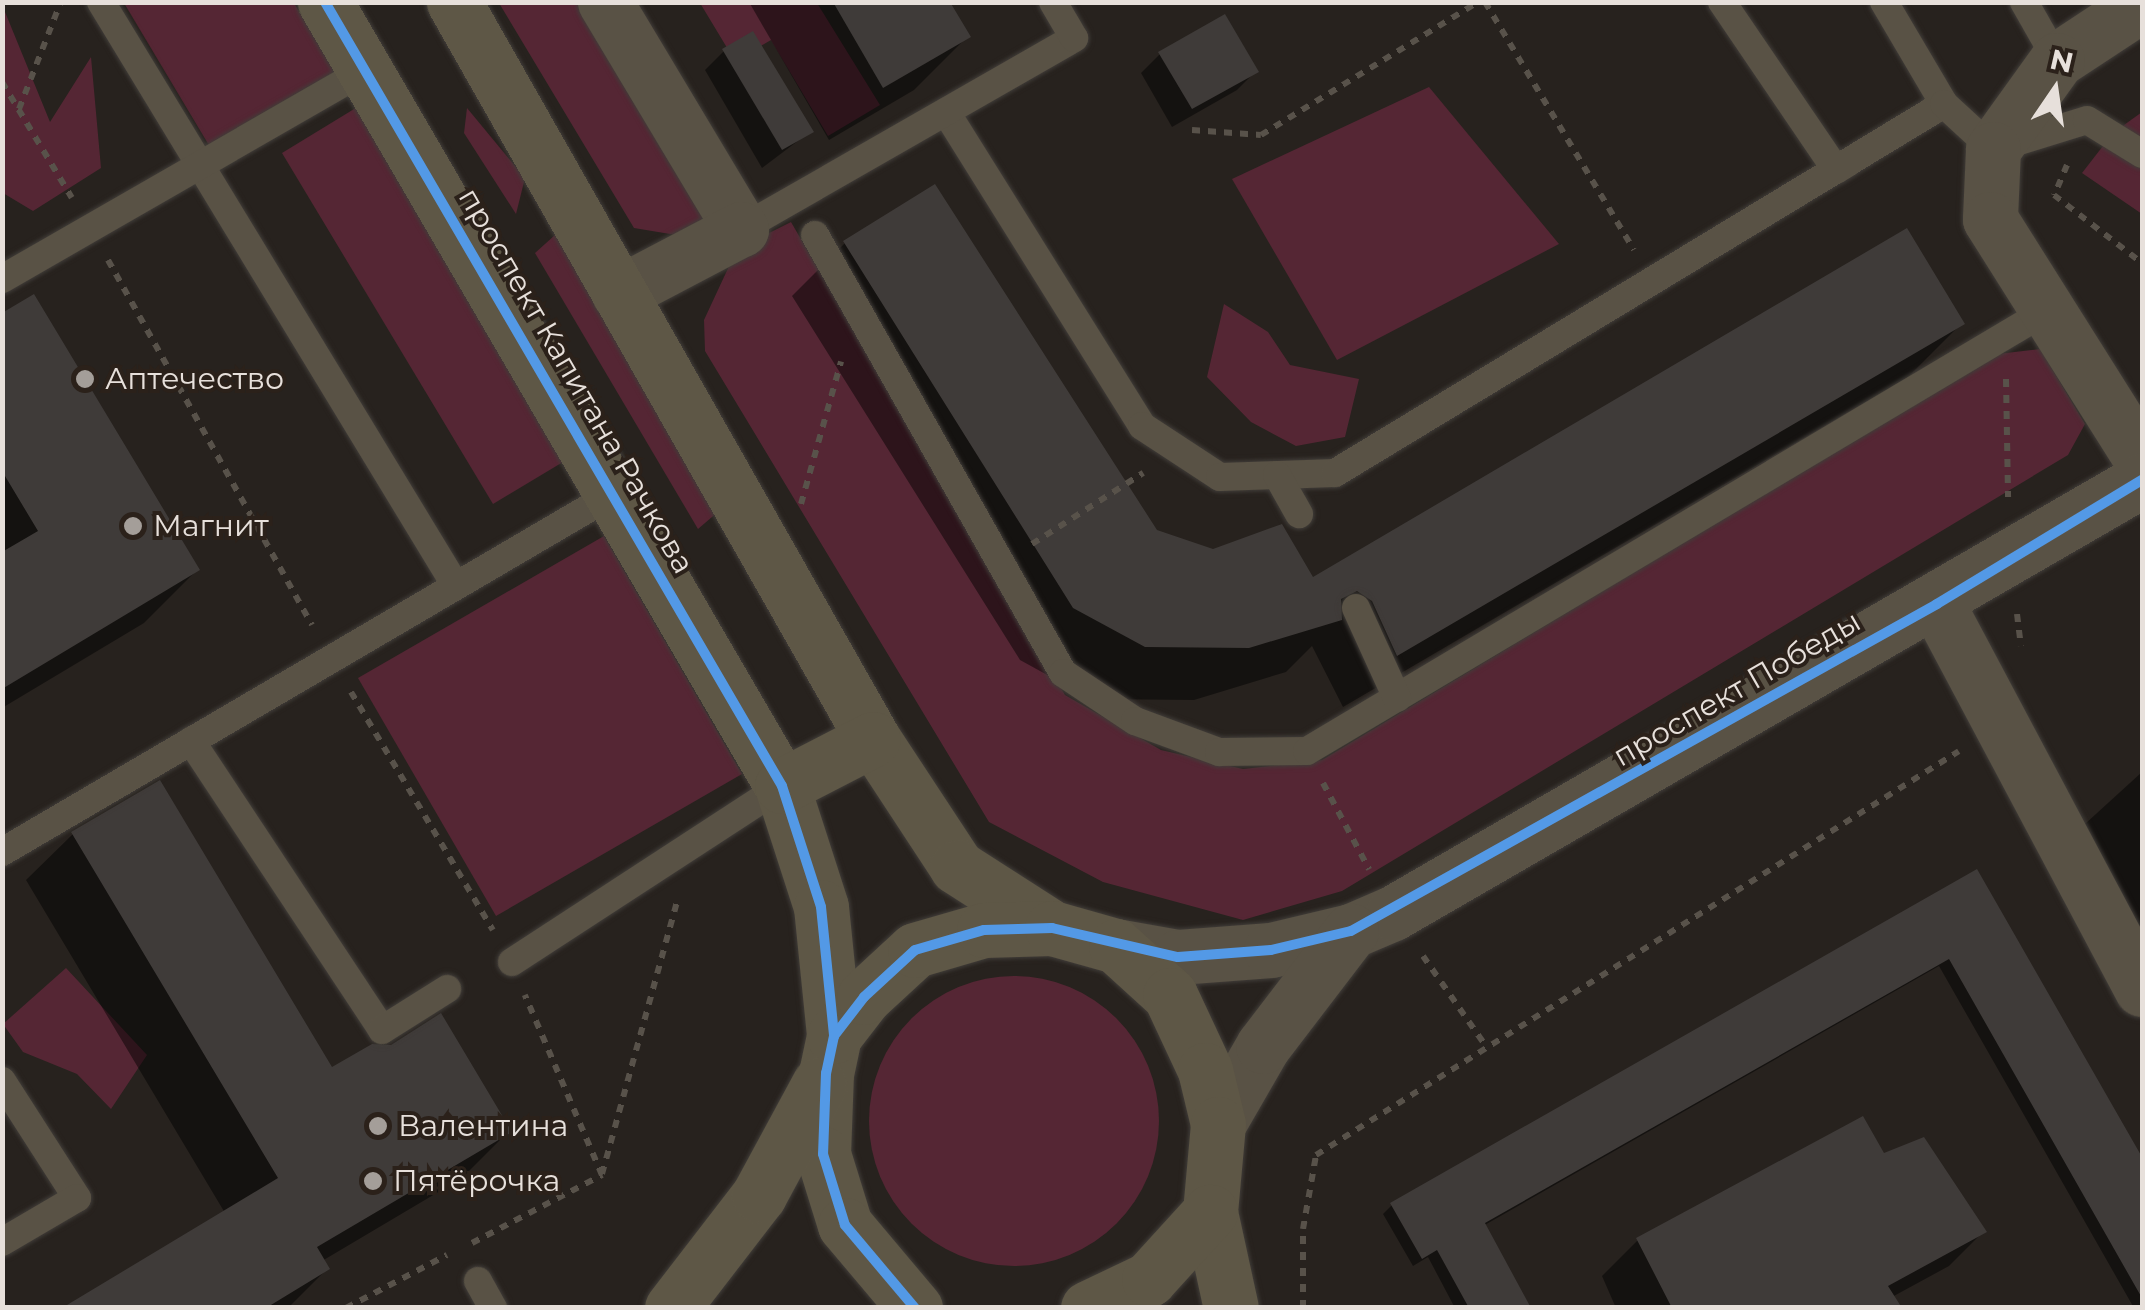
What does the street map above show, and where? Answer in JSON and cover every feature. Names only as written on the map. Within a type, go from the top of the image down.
[{"type":"street","name":"проспект Капитана Рачкова","points":[[325,2],[782,786],[821,907],[830,1055],[824,1154],[845,1225],[915,1308]]},
{"type":"street","points":[[454,2],[873,738],[957,866],[1052,928]]},
{"type":"street","points":[[605,2],[741,229],[619,293]]},
{"type":"street","points":[[2142,4],[2057,60],[1993,149],[1990,219],[2026,323],[2142,460]]},
{"type":"street","name":"проспект Победы","points":[[1351,931],[1937,604],[2142,480]]},
{"type":"street","points":[[1937,604],[2142,988]]},
{"type":"street","points":[[782,786],[873,738]]},
{"type":"street","points":[[672,1308],[759,1196],[830,1055],[864,997],[914,950],[984,930],[1052,928],[1116,946],[1178,956],[1271,950],[1351,931]]},
{"type":"street","points":[[1218,1124],[1263,1046],[1351,931]]},
{"type":"street","points":[[1116,946],[1170,996],[1205,1070],[1218,1124],[1210,1212],[1230,1308]]},
{"type":"street","points":[[1088,1308],[1149,1279],[1210,1212]]},
{"type":"lane","points":[[100,2],[456,586]]},
{"type":"lane","points":[[741,229],[1074,38],[1053,2]]},
{"type":"lane","points":[[1722,2],[1836,170]]},
{"type":"lane","points":[[1884,2],[1944,104],[1993,149],[2087,120],[2142,154]]},
{"type":"lane","points":[[2024,2],[2057,60]]},
{"type":"lane","points":[[2,279],[367,69]]},
{"type":"lane","points":[[946,112],[1142,426],[1220,477],[1334,473],[1944,104]]},
{"type":"lane","points":[[815,235],[997,566],[1063,673],[1135,721],[1218,752],[1307,752],[2026,323]]},
{"type":"lane","points":[[1277,475],[1299,514]]},
{"type":"lane","points":[[2,852],[613,494]]},
{"type":"lane","points":[[1356,608],[1397,698]]},
{"type":"lane","points":[[191,741],[382,1030],[446,990]]},
{"type":"lane","points":[[512,962],[782,786]]},
{"type":"lane","points":[[2,1081],[77,1198],[2,1242]]},
{"type":"lane","points":[[478,1282],[493,1308]]},
{"type":"path","points":[[19,110],[61,2]]},
{"type":"path","points":[[1192,130],[1261,135],[1481,2],[1654,282]]},
{"type":"path","points":[[2,82],[90,228],[331,659],[512,962],[602,1175],[346,1308]]},
{"type":"path","points":[[1303,1308],[1303,1230],[1316,1156],[2002,722],[2025,700],[2010,560],[2026,323]]},
{"type":"path","points":[[997,566],[1177,451]]},
{"type":"shaded area","points":[[124,3],[294,3],[335,72],[210,147]]},
{"type":"shaded area","points":[[499,3],[586,3],[713,217],[682,236],[634,228]]},
{"type":"shaded area","points":[[700,3],[817,3],[880,105],[828,136],[771,40],[735,61]]},
{"type":"shaded area","points":[[3,7],[50,122],[91,57],[101,168],[33,211],[3,193]]},
{"type":"shaded area","points":[[1429,87],[1559,244],[1337,360],[1232,179]]},
{"type":"shaded area","points":[[359,106],[563,462],[493,504],[282,153]]},
{"type":"shaded area","points":[[467,108],[525,178],[516,214],[464,133]]},
{"type":"shaded area","points":[[2142,112],[2142,214],[2082,173],[2113,133]]},
{"type":"shaded area","points":[[791,222],[1065,695],[1161,750],[1243,769],[1322,760],[1997,354],[2040,349],[2085,424],[2068,455],[1342,891],[1243,920],[1103,882],[989,822],[705,351],[704,320],[737,249]]},
{"type":"shaded area","points":[[555,235],[719,511],[698,529],[535,253]]},
{"type":"shaded area","points":[[1224,304],[1268,332],[1290,365],[1359,379],[1345,437],[1296,446],[1251,422],[1207,377]]},
{"type":"shaded area","points":[[604,536],[742,774],[496,916],[358,678]]},
{"type":"shaded area","points":[[66,968],[147,1055],[111,1109],[77,1074],[23,1052],[3,1024]]},
{"type":"shaded area","points":[[1014,976],[1070,987],[1117,1018],[1148,1065],[1159,1121],[1148,1177],[1117,1224],[1070,1255],[1014,1266],[958,1255],[911,1224],[880,1177],[869,1121],[880,1065],[911,1018],[958,987]]},
{"type":"building","points":[[833,2],[950,2],[971,37],[883,88]]},
{"type":"building","points":[[1225,14],[1259,72],[1192,109],[1158,52]]},
{"type":"building","points":[[753,31],[814,132],[782,150],[722,49]]},
{"type":"building","points":[[935,184],[1157,530],[1213,549],[1282,524],[1313,577],[1907,228],[1965,324],[1397,656],[1372,601],[1357,591],[1341,599],[1342,620],[1249,648],[1145,647],[1073,608],[843,241]]},
{"type":"building","points":[[34,294],[200,570],[2,689],[2,552],[38,531],[2,471],[2,313]]},
{"type":"building","points":[[160,780],[332,1067],[372,1044],[391,1045],[441,1013],[512,1132],[317,1247],[330,1269],[266,1308],[62,1308],[278,1178],[71,832]]},
{"type":"building","points":[[1977,869],[2142,1157],[2142,1298],[1949,959],[1485,1223],[1531,1308],[1469,1308],[1437,1250],[1422,1259],[1390,1203]]},
{"type":"building","points":[[1863,1116],[1884,1153],[1924,1137],[1987,1232],[1888,1286],[1902,1308],[1672,1308],[1636,1238]]},
{"type":"cycle path","points":[[325,2],[782,786],[821,907],[834,1036],[826,1073],[823,1154],[845,1225],[915,1308]]},
{"type":"cycle path","points":[[834,1036],[864,997],[915,950],[984,930],[1052,928],[1178,957],[1271,950],[1351,931],[1937,604],[2142,480]]},
{"type":"place","name":"Аптечество","points":[[85,379]]},
{"type":"place","name":"Магнит","points":[[133,526]]},
{"type":"place","name":"Валентина","points":[[378,1126]]},
{"type":"place","name":"Пятёрочка","points":[[373,1181]]}]
